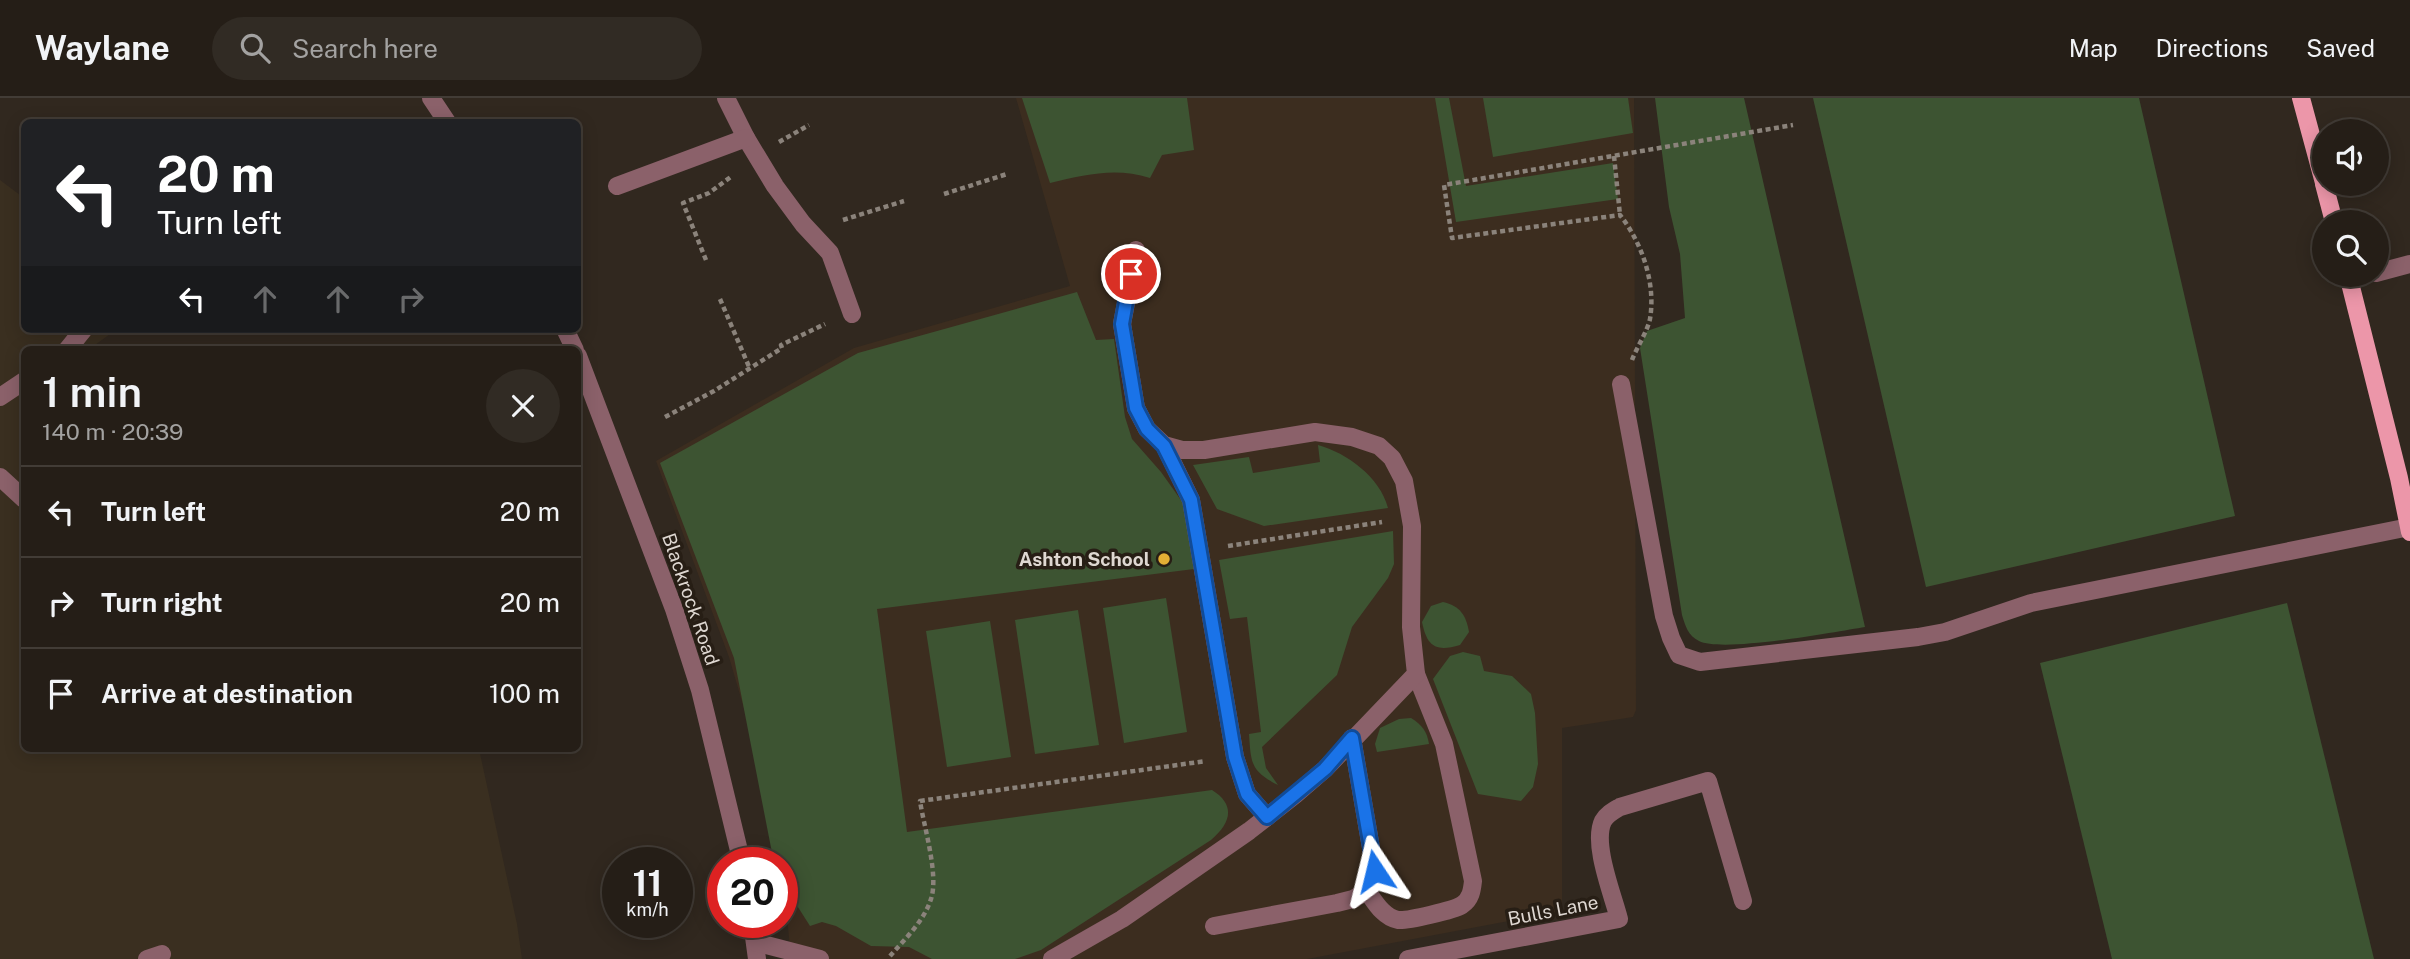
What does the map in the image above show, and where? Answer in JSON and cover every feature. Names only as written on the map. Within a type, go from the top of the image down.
[{"type":"main road","points":[[2301,98],[2312,139]]},
{"type":"main road","points":[[2351,287],[2409,530]]},
{"type":"street","points":[[431,98],[445,119]]},
{"type":"street","points":[[726,98],[756,155],[796,215],[830,253],[852,313]]},
{"type":"street","points":[[617,186],[746,138]]},
{"type":"street","points":[[1136,250],[1122,324],[1136,408],[1147,429],[1164,446],[1191,500],[1235,757],[1247,794],[1267,817]]},
{"type":"street","points":[[2389,270],[2410,264]]},
{"type":"street","name":"Blackrock Road","points":[[581,364],[674,609],[700,690],[738,847]]},
{"type":"street","points":[[0,397],[21,383]]},
{"type":"street","points":[[1620,384],[1664,616],[1679,655],[1700,663],[1945,632],[2031,603],[2409,530]]},
{"type":"street","points":[[1164,446],[1182,450],[1204,450],[1315,432],[1352,437],[1379,446],[1392,458],[1404,481],[1414,552],[1411,627],[1416,674],[1444,744],[1473,881],[1471,894],[1464,904],[1400,920],[1389,916],[1377,906],[1367,891]]},
{"type":"street","points":[[0,477],[21,496]]},
{"type":"street","points":[[1052,959],[1122,919],[1267,817],[1325,769],[1416,674]]},
{"type":"street","points":[[1214,926],[1337,904],[1367,891],[1374,880],[1375,871],[1352,738]]},
{"type":"street","name":"Bulls Lane","points":[[1408,959],[1619,919],[1599,838],[1603,822],[1609,813],[1620,807],[1708,781],[1743,901]]},
{"type":"street","points":[[756,950],[820,959]]},
{"type":"path","points":[[1620,215],[1452,239],[1444,185],[1793,125]]},
{"type":"path","points":[[706,260],[683,203],[721,186],[756,155]]},
{"type":"path","points":[[1614,156],[1620,215],[1634,233],[1644,255],[1650,320],[1620,384]]},
{"type":"path","points":[[944,194],[1007,174]]},
{"type":"path","points":[[844,220],[904,201]]},
{"type":"path","points":[[720,299],[743,358],[750,369]]},
{"type":"path","points":[[665,417],[750,369],[782,348],[781,345],[809,330],[852,313]]},
{"type":"path","points":[[1200,550],[1410,517]]},
{"type":"path","points":[[890,956],[921,919],[933,893],[933,873],[920,801],[1235,757]]},
{"type":"shaded area","name":"Ashton School","points":[[1016,98],[1634,98],[1636,710],[1633,717],[1562,728],[1562,911],[1307,959],[791,959],[789,938],[798,938],[798,847],[778,847],[759,760],[729,657],[656,461],[854,348],[1070,286]]},
{"type":"shaded area","points":[[0,180],[21,196],[21,333],[111,333],[94,346],[21,346],[21,752],[480,752],[517,924],[522,959],[0,959]]},
{"type":"green space","points":[[1022,98],[1187,98],[1194,150],[1162,155],[1150,178],[1112,173],[1050,183]]},
{"type":"green space","points":[[1435,98],[1449,98],[1466,186],[1613,163],[1618,199],[1456,222]]},
{"type":"green space","points":[[1483,98],[1628,98],[1633,133],[1493,157]]},
{"type":"green space","points":[[1655,98],[1744,98],[1865,627],[1731,645],[1699,641],[1686,626],[1682,615],[1640,348],[1647,331],[1685,318],[1680,254],[1669,207]]},
{"type":"green space","points":[[1813,98],[2139,98],[2235,516],[1926,587]]},
{"type":"green space","points":[[1077,292],[1096,340],[1114,339],[1125,417],[1132,439],[1161,472],[1183,503],[1194,569],[877,609],[907,832],[1212,790],[1228,808],[1223,827],[1211,840],[1041,950],[1015,959],[932,959],[909,947],[871,946],[836,926],[822,922],[810,926],[798,907],[798,847],[771,847],[734,658],[660,463],[858,353]]},
{"type":"green space","points":[[1318,445],[1340,454],[1361,468],[1378,486],[1388,508],[1264,526],[1217,509],[1193,465],[1249,457],[1253,473],[1320,462]]},
{"type":"green space","points":[[1393,531],[1394,564],[1388,578],[1352,627],[1337,675],[1262,747],[1266,768],[1278,785],[1257,770],[1252,759],[1249,734],[1261,732],[1247,617],[1230,619],[1219,560]]},
{"type":"green space","points":[[1166,598],[1187,732],[1124,743],[1103,608]]},
{"type":"green space","points":[[1443,602],[1458,609],[1466,621],[1469,632],[1460,645],[1445,648],[1434,646],[1427,637],[1422,622],[1431,606]]},
{"type":"green space","points":[[2287,603],[2374,959],[2112,959],[2040,663]]},
{"type":"green space","points":[[1078,610],[1099,745],[1035,754],[1015,620]]},
{"type":"green space","points":[[990,621],[1011,757],[947,767],[926,631]]},
{"type":"green space","points":[[1463,652],[1480,656],[1484,671],[1512,676],[1531,694],[1538,764],[1533,787],[1521,801],[1478,794],[1433,679],[1450,656]]},
{"type":"green space","points":[[1411,718],[1423,729],[1429,744],[1377,752],[1375,744],[1380,728],[1399,719]]},
{"type":"place","name":"Ashton School","points":[[1164,559]]},
{"type":"route","points":[[1131,274],[1122,324],[1136,408],[1147,429],[1164,446],[1176,466],[1191,500],[1235,757],[1247,794],[1267,817],[1325,769],[1352,738],[1375,871]]}]
